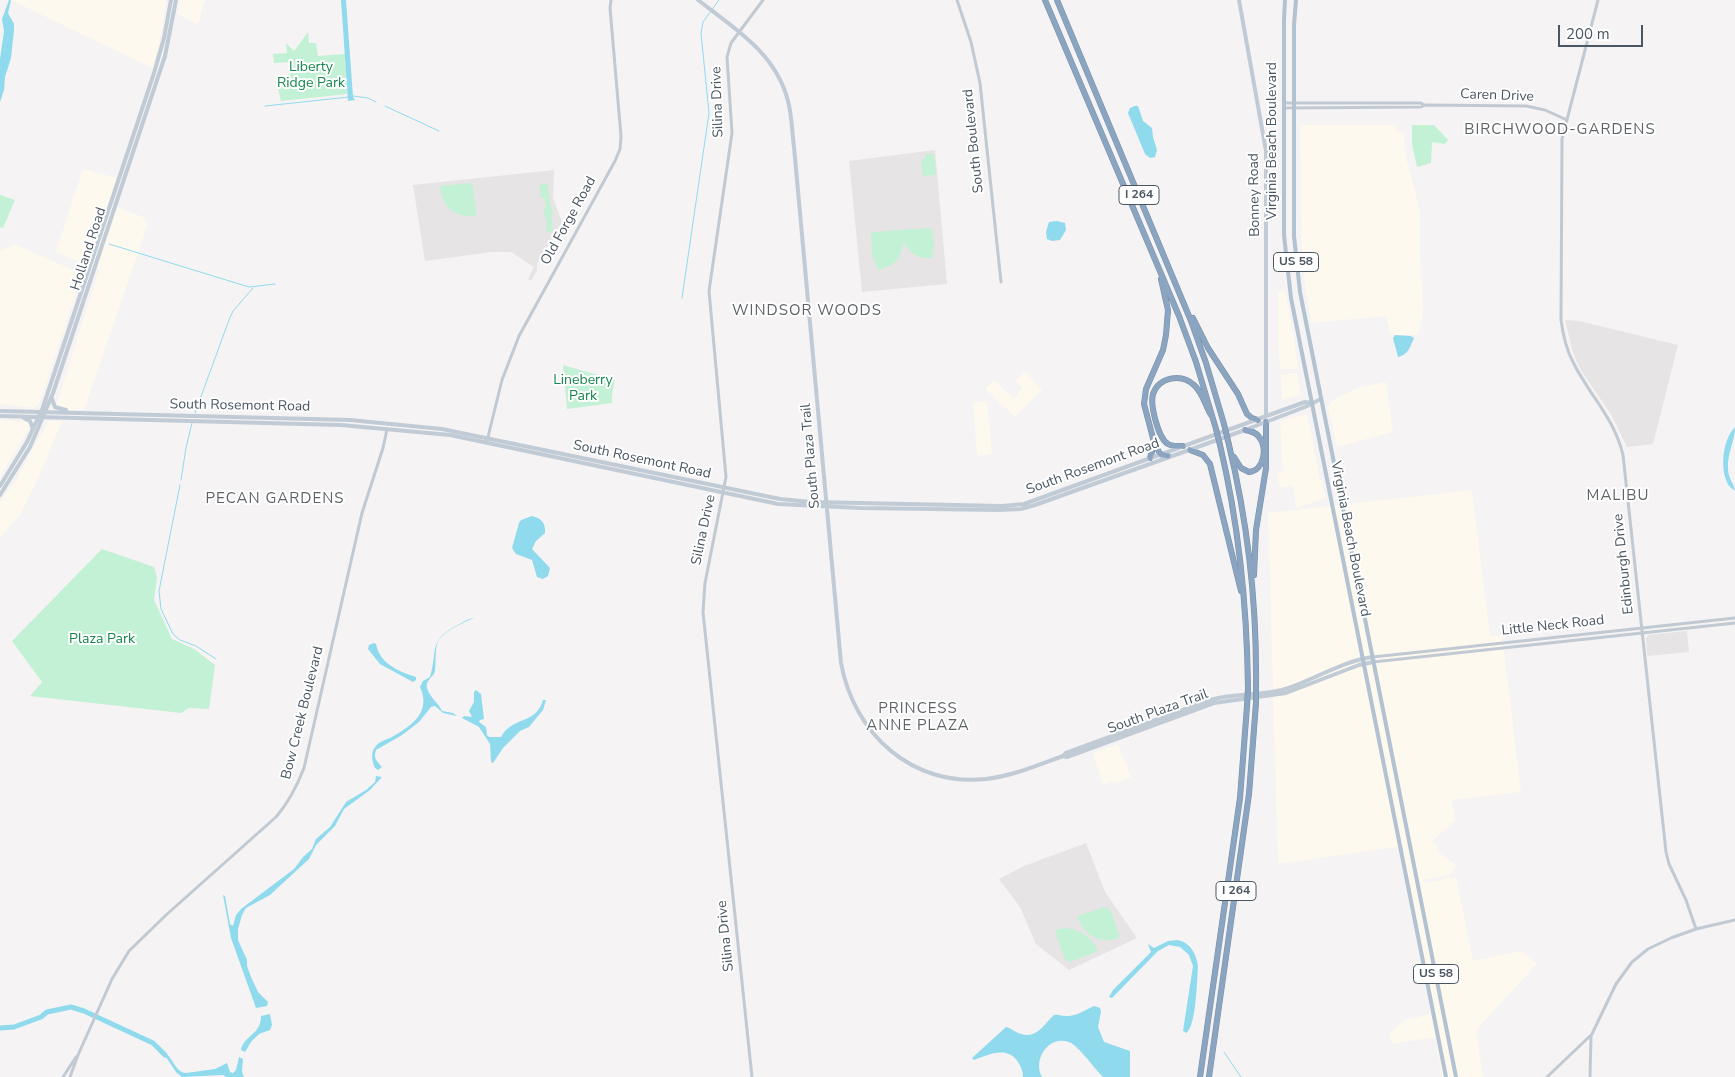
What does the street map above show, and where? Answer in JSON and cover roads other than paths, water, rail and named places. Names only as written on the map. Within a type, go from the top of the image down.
[{"type":"highway","name":"I 264","points":[[1045,0],[1191,346],[1214,418],[1238,540],[1245,610],[1247,706],[1240,798],[1200,1077]]},
{"type":"highway","name":"I 264","points":[[1057,0],[1178,288],[1206,363],[1229,445],[1247,537],[1254,603],[1256,703],[1249,794],[1209,1077]]},
{"type":"highway","points":[[1158,264],[1167,302],[1168,316],[1165,342],[1144,399],[1154,442],[1160,454],[1168,456]]},
{"type":"highway","points":[[1178,288],[1208,348],[1238,394],[1248,414],[1258,420]]},
{"type":"highway","points":[[1184,446],[1167,444],[1160,431],[1152,404],[1154,392],[1159,386],[1166,380],[1174,378],[1189,381],[1198,390],[1214,418]]},
{"type":"highway","points":[[1254,603],[1255,540],[1266,463],[1266,419]]},
{"type":"highway","points":[[1229,445],[1235,459],[1243,470],[1252,472],[1259,468],[1263,460],[1262,440],[1256,434],[1245,430]]},
{"type":"highway","points":[[1150,458],[1154,450],[1154,442]]},
{"type":"highway","points":[[1190,450],[1203,455],[1210,464],[1245,610]]},
{"type":"main road","name":"Holland Road","points":[[0,486],[16,461],[40,412],[154,73],[164,38],[171,0]]},
{"type":"main road","name":"Holland Road","points":[[0,495],[26,455],[52,397],[165,56],[176,0]]},
{"type":"main road","name":"South Plaza Trail","points":[[698,0],[756,46],[772,66],[783,87],[790,108],[844,675],[854,706],[875,737],[896,755],[919,768],[944,776],[963,779],[987,779],[1006,776],[1063,756],[1067,757],[1214,703],[1300,688],[1363,661],[1373,659]]},
{"type":"main road","name":"Bonney Road","points":[[1239,0],[1266,151],[1266,419]]},
{"type":"main road","name":"Virginia Beach Boulevard","points":[[1285,0],[1285,245],[1291,301],[1446,1077]]},
{"type":"main road","name":"Virginia Beach Boulevard","points":[[1296,0],[1294,236],[1297,271],[1456,1077]]},
{"type":"main road","points":[[52,397],[53,405],[58,409],[83,413]]},
{"type":"main road","points":[[1266,419],[1321,399]]},
{"type":"main road","name":"South Rosemont Road","points":[[0,411],[365,420],[442,429],[488,441],[724,491],[827,504],[981,510],[1021,509],[1035,505],[1245,430],[1266,419]]},
{"type":"main road","name":"South Rosemont Road","points":[[0,416],[341,425],[388,428],[488,441]]},
{"type":"main road","points":[[22,417],[30,421],[33,429]]},
{"type":"main road","name":"South Rosemont Road","points":[[827,504],[1009,506],[1024,504],[1160,454],[1258,420],[1266,419]]},
{"type":"main road","points":[[1079,484],[1081,477]]},
{"type":"street","name":"Old Forge Road","points":[[488,441],[502,380],[519,336],[615,162],[620,149],[621,136],[610,8],[611,0]]},
{"type":"street","name":"Silina Drive","points":[[752,1077],[703,616],[705,583],[726,477],[709,291],[732,133],[727,57],[731,43],[764,0]]},
{"type":"street","name":"South Boulevard","points":[[957,0],[971,42],[980,83],[1001,282]]},
{"type":"street","name":"Edinburgh Drive","points":[[1598,0],[1562,144],[1562,328],[1574,363],[1609,417],[1620,443],[1626,472],[1666,852],[1669,864],[1686,900],[1696,929]]},
{"type":"street","name":"Caren Drive","points":[[1284,106],[1421,103],[1425,105],[1526,106],[1545,110],[1567,120]]},
{"type":"street","name":"Bow Creek Boulevard","points":[[70,1077],[78,1055],[118,968],[135,943],[276,817],[288,802],[297,786],[304,768],[362,512],[388,428]]},
{"type":"street","name":"Little Neck Road","points":[[1373,659],[1735,618]]},
{"type":"street","name":"Little Neck Road","points":[[1373,659],[1735,623]]},
{"type":"street","points":[[1546,1077],[1591,1036],[1616,984],[1632,962],[1658,944],[1696,929],[1735,920]]},
{"type":"street","points":[[1590,1077],[1591,1036]]},
{"type":"street","points":[[63,1077],[78,1055]]},
{"type":"water","points":[[9,0],[11,0],[8,13],[14,24],[14,30],[11,58],[0,102],[0,59],[4,31],[2,19]]},
{"type":"water","points":[[341,0],[346,0],[353,97],[355,100],[348,101]]},
{"type":"water","points":[[1138,106],[1143,121],[1152,128],[1157,150],[1155,157],[1150,158],[1145,154],[1128,113],[1130,108]]},
{"type":"water","points":[[1049,222],[1065,223],[1066,230],[1060,240],[1052,241],[1047,239],[1046,232]]},
{"type":"water","points":[[1395,335],[1411,336],[1414,338],[1406,352],[1398,357],[1393,338]]},
{"type":"water","points":[[1735,427],[1728,468],[1735,491],[1729,486],[1725,476],[1723,461],[1725,446]]},
{"type":"water","points":[[532,516],[538,518],[545,526],[545,533],[536,541],[532,549],[550,568],[548,576],[543,579],[537,577],[532,560],[516,554],[512,548],[519,523],[521,520]]},
{"type":"water","points":[[474,618],[443,635],[469,619]]},
{"type":"water","points":[[374,643],[381,657],[386,662],[396,669],[416,677],[416,680],[413,682],[380,664],[368,649],[369,645]]},
{"type":"water","points":[[436,647],[435,671],[428,681],[427,688],[442,711],[453,713],[457,716],[443,713],[435,706],[431,707],[419,722],[402,735],[376,750],[375,758],[382,767],[378,770],[375,768],[372,760],[374,748],[380,742],[398,734],[417,718],[423,704],[420,687],[423,681],[430,677]]},
{"type":"water","points":[[476,690],[481,694],[484,719],[479,722],[486,727],[489,737],[501,737],[511,726],[535,713],[540,708],[543,700],[546,700],[543,710],[529,727],[520,731],[503,748],[493,763],[491,762],[490,744],[479,727],[462,718],[464,716],[472,717],[469,711],[474,702],[474,692]]},
{"type":"water","points":[[376,776],[382,777],[370,790],[344,809],[335,826],[316,845],[309,859],[270,895],[246,908],[242,915],[238,929],[238,940],[258,992],[268,1002],[267,1006],[256,1008],[231,938],[223,895],[225,896],[230,924],[233,926],[236,915],[241,909],[294,869],[312,849],[316,839],[330,827],[346,802],[366,790],[375,782]]},
{"type":"water","points":[[1178,940],[1190,947],[1198,967],[1194,1013],[1186,1033],[1183,1031],[1193,966],[1189,955],[1180,947],[1169,945],[1158,951],[1112,998],[1109,997],[1113,990],[1151,952],[1148,944],[1154,948],[1168,941]]},
{"type":"water","points":[[1094,1006],[1100,1008],[1098,1027],[1104,1042],[1130,1051],[1130,1077],[1103,1077],[1083,1053],[1071,1043],[1063,1041],[1050,1045],[1041,1056],[1039,1063],[1042,1077],[1023,1077],[1022,1069],[1018,1062],[1008,1054],[997,1053],[974,1060],[972,1058],[1006,1027],[1021,1034],[1032,1034],[1040,1030],[1054,1015],[1073,1015]]},
{"type":"water","points":[[270,1014],[272,1025],[270,1030],[259,1034],[245,1052],[241,1050],[245,1041],[258,1027],[261,1016]]},
{"type":"water","points":[[162,1051],[169,1056],[179,1070],[186,1073],[215,1069],[227,1063],[230,1072],[233,1073],[236,1070],[239,1057],[243,1059],[242,1072],[244,1077],[226,1077],[223,1075],[182,1077],[176,1072]]},
{"type":"waterway","points":[[682,298],[709,113],[701,33],[703,22],[719,0]]},
{"type":"waterway","points":[[353,96],[368,98],[376,102]]},
{"type":"waterway","points":[[265,106],[349,97]]},
{"type":"waterway","points":[[385,106],[439,131]]},
{"type":"waterway","points":[[109,244],[249,287],[275,284]]},
{"type":"waterway","points":[[195,413],[233,311],[253,288]]},
{"type":"waterway","points":[[181,480],[192,423]]},
{"type":"waterway","points":[[180,485],[159,591],[161,609],[173,634],[180,640],[196,646],[216,659]]},
{"type":"waterway","points":[[0,1028],[14,1027],[41,1017],[47,1012],[71,1007],[84,1011],[153,1043],[165,1055]]},
{"type":"waterway","points":[[1224,1052],[1241,1077]]},
{"type":"district","name":"BIRCHWOOD-GARDENS","points":[[1560,130]]},
{"type":"district","name":"WINDSOR WOODS","points":[[807,311]]},
{"type":"district","name":"MALIBU","points":[[1618,496]]},
{"type":"district","name":"PECAN GARDENS","points":[[275,499]]},
{"type":"district","name":"PRINCESS ANNE PLAZA","points":[[918,718]]},
{"type":"park label","name":"Liberty Ridge Park","points":[[311,76]]},
{"type":"park label","name":"Lineberry Park","points":[[583,390]]},
{"type":"park label","name":"Plaza Park","points":[[102,640]]}]
